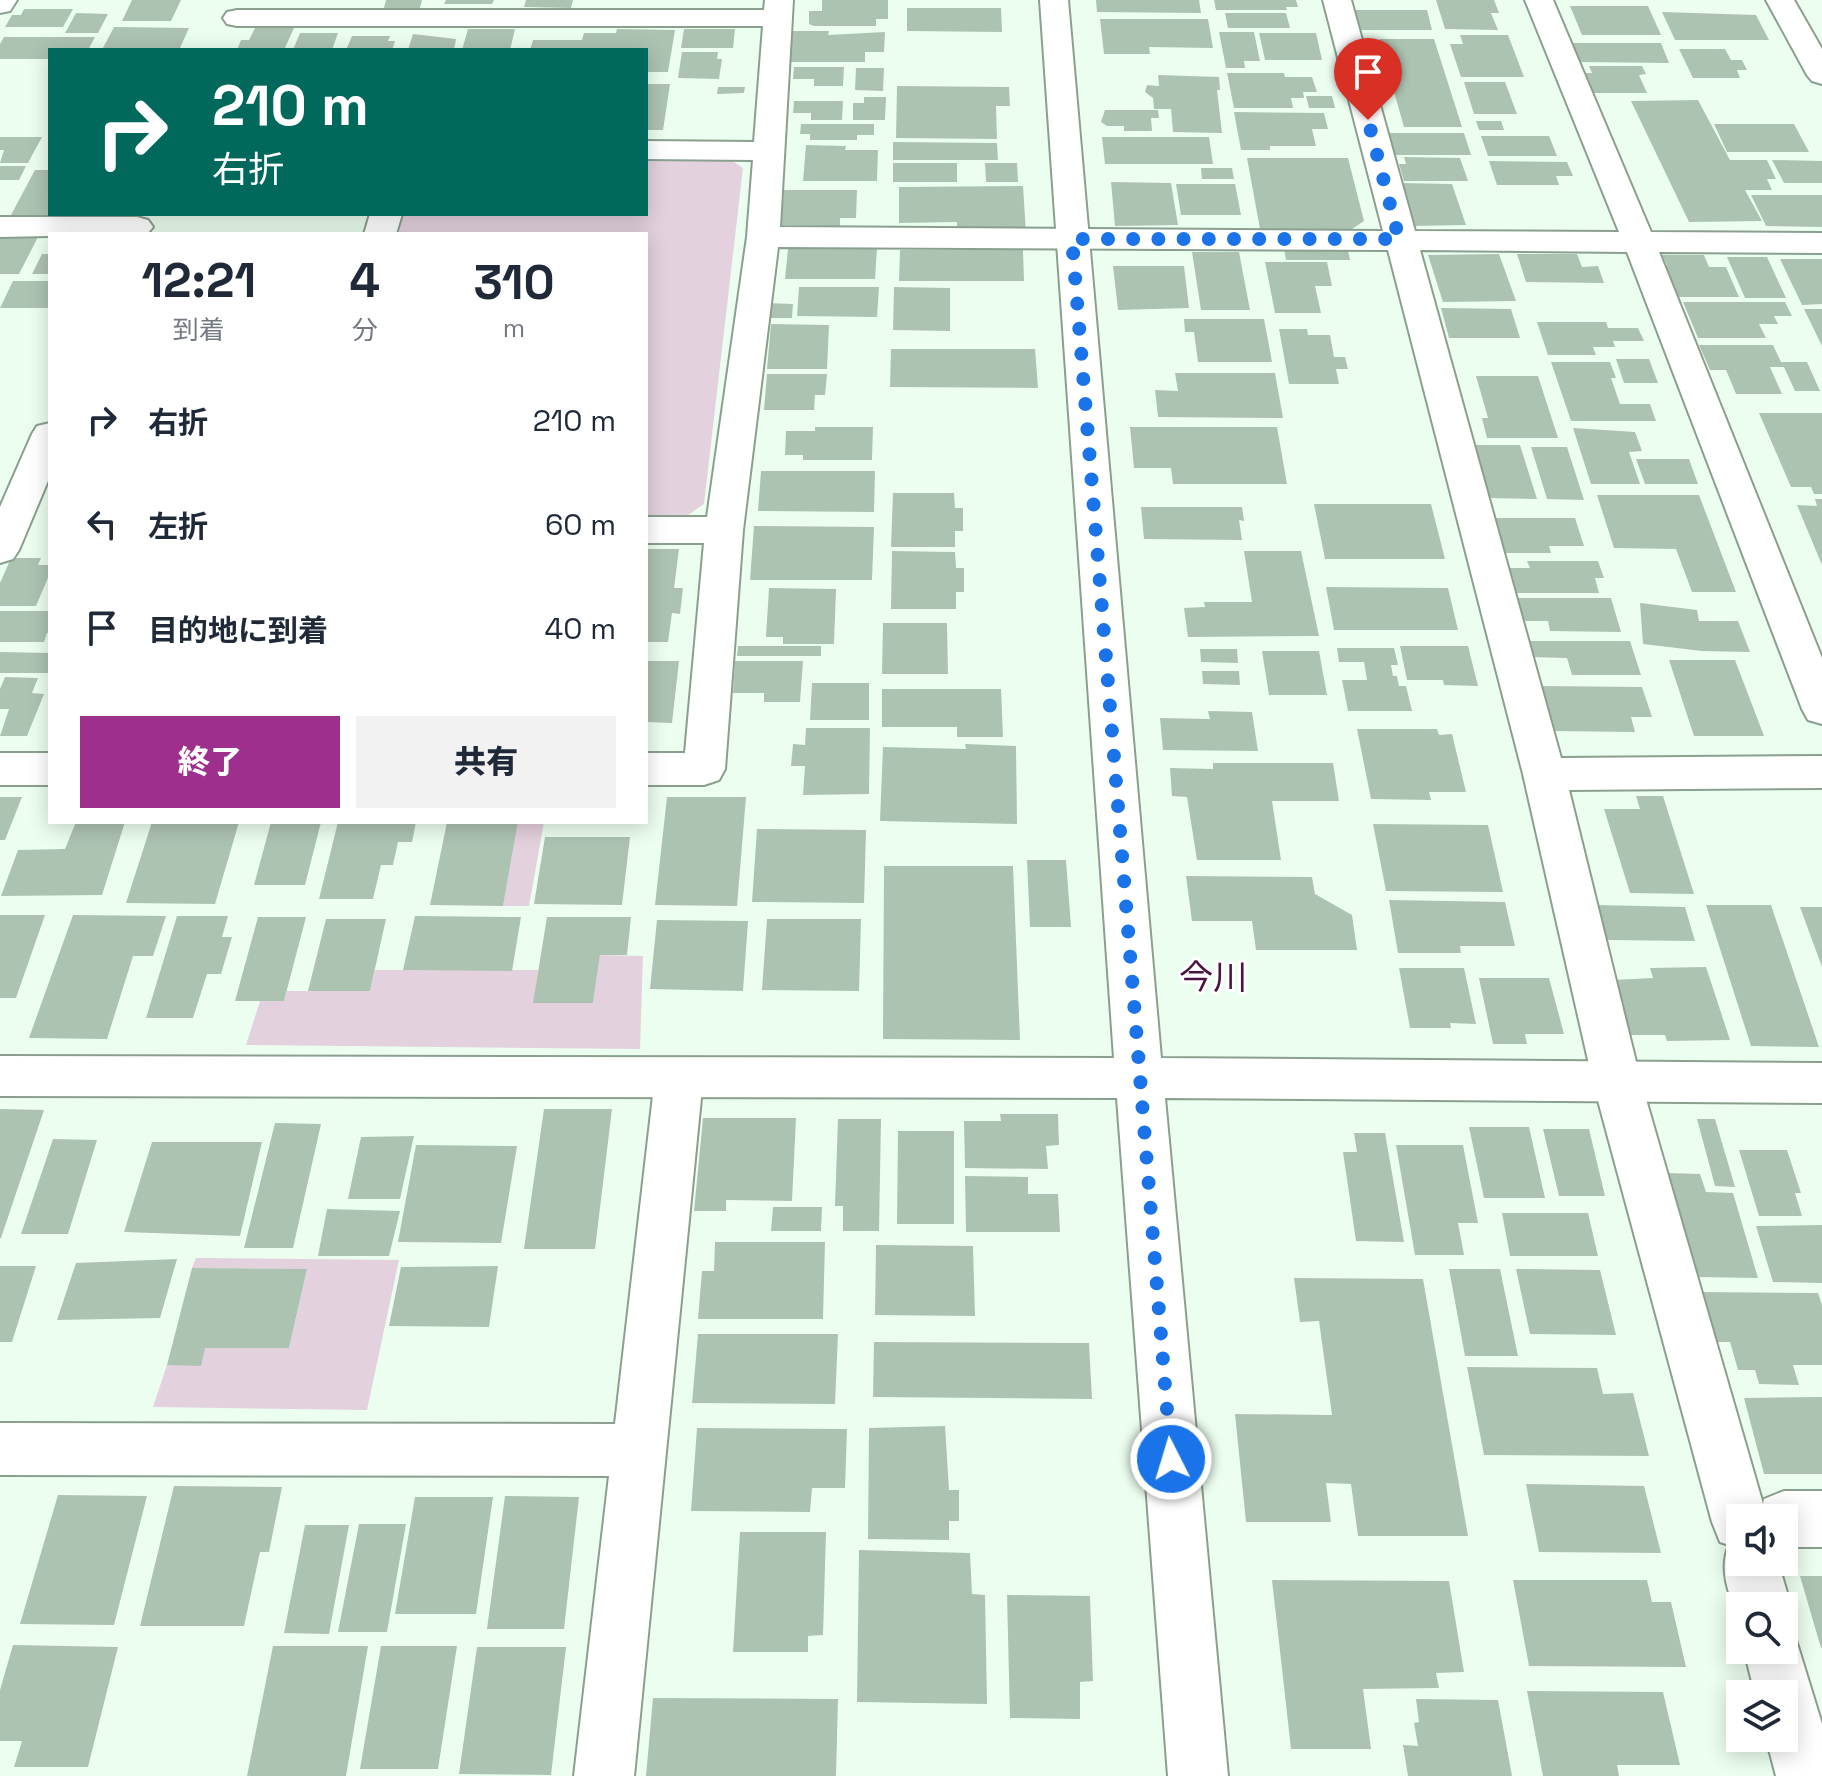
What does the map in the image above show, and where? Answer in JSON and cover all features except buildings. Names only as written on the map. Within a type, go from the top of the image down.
[{"type":"street","points":[[1054,0],[1198,1776]]},
{"type":"street","points":[[1337,0],[1544,774],[1617,1082],[1736,1504]]},
{"type":"street","points":[[1539,0],[1639,242],[1822,709]]},
{"type":"street","points":[[1780,0],[1822,75]]},
{"type":"street","points":[[237,19],[778,9],[763,237],[724,530],[704,769],[648,769]]},
{"type":"street","points":[[648,150],[767,151]]},
{"type":"street","points":[[0,227],[138,225]]},
{"type":"street","points":[[763,237],[1822,243]]},
{"type":"street","points":[[4,540],[48,439]]},
{"type":"street","points":[[4,540],[48,529]]},
{"type":"street","points":[[648,530],[724,530]]},
{"type":"street","points":[[0,769],[48,769]]},
{"type":"street","points":[[1544,774],[1822,772]]},
{"type":"street","points":[[0,1076],[1822,1083]]},
{"type":"street","points":[[604,1776],[679,1078]]},
{"type":"street","points":[[0,1449],[641,1450]]},
{"type":"street","points":[[1798,1519],[1822,1519]]},
{"type":"street","points":[[1777,1664],[1806,1776]]},
{"type":"shaded area","points":[[648,158],[728,158],[743,168],[704,504],[684,518],[648,518],[648,232],[397,232],[401,216],[648,216]]},
{"type":"shaded area","points":[[518,824],[544,824],[529,906],[503,906]]},
{"type":"shaded area","points":[[600,955],[643,956],[640,1049],[246,1045],[260,1001],[284,1001],[287,991],[370,991],[375,970],[538,970],[534,1003],[593,1003]]},
{"type":"shaded area","points":[[196,1258],[399,1260],[367,1410],[153,1407],[167,1365],[205,1348],[289,1348],[307,1269],[192,1268]]},
{"type":"district","name":"今川","points":[[1213,977]]},
{"type":"route","points":[[1171,1459],[1072,239],[1399,239],[1368,120]]}]
